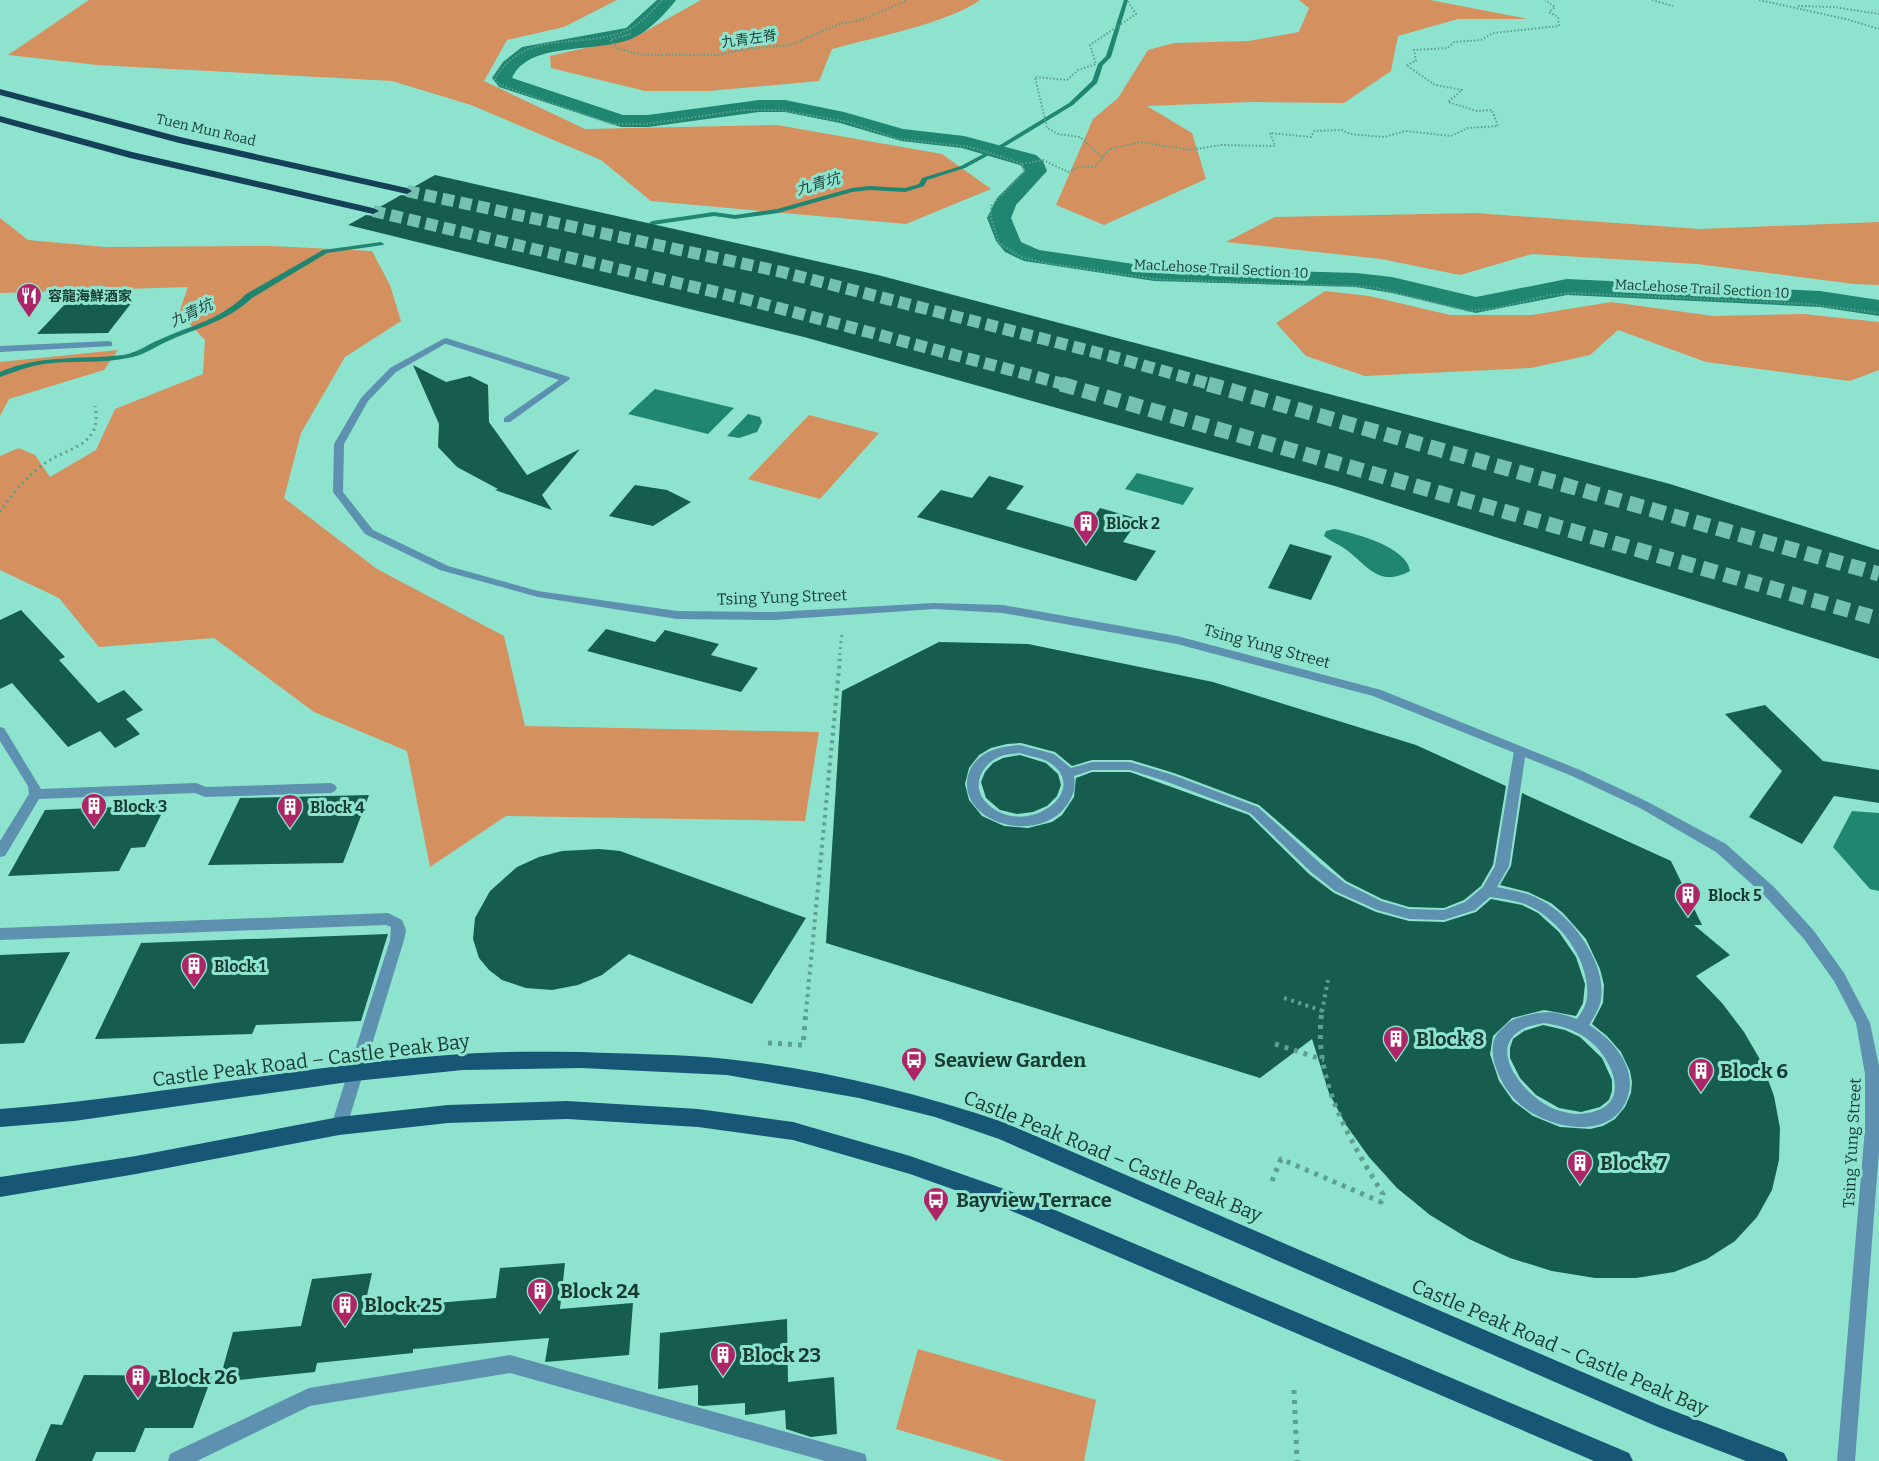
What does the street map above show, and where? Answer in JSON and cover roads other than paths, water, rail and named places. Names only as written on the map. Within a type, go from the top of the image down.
[{"type":"highway","name":"Tuen Mun Road","points":[[0,92],[180,140],[407,191]]},
{"type":"highway","points":[[0,119],[130,156],[373,211]]},
{"type":"main road","name":"Castle Peak Road – Castle Peak Bay","points":[[0,1118],[74,1112],[355,1073],[463,1062],[580,1060],[727,1067],[859,1089],[934,1108],[1003,1131],[1658,1416],[1776,1461]]},
{"type":"main road","points":[[0,1187],[136,1165],[339,1126],[448,1114],[567,1110],[698,1118],[793,1131],[910,1165],[1003,1198],[1621,1461]]},
{"type":"street","name":"Tsing Yung Street","points":[[507,420],[566,379],[446,341],[393,370],[364,400],[339,444],[338,492],[369,532],[444,568],[538,594],[677,615],[774,616],[934,606],[1003,609],[1177,640],[1377,693],[1576,773],[1644,805],[1721,848],[1770,892],[1809,934],[1839,977],[1863,1023],[1873,1074],[1873,1128],[1846,1461]]},
{"type":"street","points":[[0,349],[109,344]]},
{"type":"street","points":[[0,731],[34,786],[35,794],[0,852]]},
{"type":"street","points":[[1005,750],[1035,750],[1059,764],[1067,774],[1070,785],[1068,796],[1051,815],[1037,820],[1019,821],[1002,818],[988,811],[977,801],[972,788],[972,776],[979,764],[990,756],[1005,750]]},
{"type":"street","points":[[1067,774],[1092,766],[1130,766],[1254,810],[1316,868],[1340,887],[1377,904],[1409,914],[1444,915],[1470,906],[1488,891],[1502,866],[1520,751]]},
{"type":"street","points":[[35,794],[196,788],[205,792],[331,788]]},
{"type":"street","points":[[1488,891],[1533,902],[1561,921],[1580,946],[1591,971],[1594,999],[1580,1027]]},
{"type":"street","points":[[0,934],[388,919],[397,924],[399,930],[397,940],[339,1126]]},
{"type":"street","points":[[1543,1017],[1562,1019],[1580,1027],[1598,1038],[1611,1052],[1620,1069],[1623,1085],[1620,1100],[1611,1112],[1597,1120],[1576,1122],[1554,1117],[1533,1107],[1515,1091],[1503,1074],[1498,1056],[1501,1039],[1510,1027],[1525,1019],[1543,1017]]},
{"type":"street","points":[[177,1461],[309,1397],[510,1364],[858,1461]]},
{"type":"waterway","points":[[667,0],[632,32],[606,39],[529,51],[513,62],[502,78],[506,83],[621,121],[648,121],[759,106],[785,106],[844,118],[901,135],[964,142],[1028,160],[1035,166],[1036,171],[1005,203],[999,218],[1008,241],[1013,247],[1033,256],[1154,274],[1356,280],[1392,285],[1476,305],[1567,287],[1820,299],[1879,308]]},
{"type":"waterway","name":"九青坑","points":[[997,149],[1071,104],[1095,82],[1101,64],[1108,57],[1126,0]]},
{"type":"waterway","name":"九青坑","points":[[652,223],[714,214],[735,217],[778,211],[852,190],[869,188],[905,190],[922,185],[924,179],[963,167],[987,154]]},
{"type":"waterway","name":"九青坑","points":[[0,375],[14,368],[44,361],[133,355],[164,340],[221,318],[241,305],[249,296],[325,251],[381,244]]},
{"type":"tunnel","points":[[407,191],[782,272],[1110,356],[1213,385]]},
{"type":"tunnel","points":[[373,211],[741,298],[1067,385]]},
{"type":"tunnel","points":[[1061,384],[1879,619]]},
{"type":"tunnel","points":[[1208,384],[1879,574]]},
{"type":"place","name":"容龍海鮮酒家","points":[[29,319]]},
{"type":"place","name":"Block 2","points":[[1086,546]]},
{"type":"place","name":"Block 3","points":[[94,829]]},
{"type":"place","name":"Block 4","points":[[290,830]]},
{"type":"place","name":"Block 5","points":[[1688,918]]},
{"type":"place","name":"Block 1","points":[[194,989]]},
{"type":"place","name":"Block 8","points":[[1396,1062]]},
{"type":"place","name":"Seaview Garden","points":[[914,1083]]},
{"type":"place","name":"Block 6","points":[[1701,1094]]},
{"type":"place","name":"Block 7","points":[[1580,1186]]},
{"type":"place","name":"Bayview Terrace","points":[[936,1223]]},
{"type":"place","name":"Block 24","points":[[540,1314]]},
{"type":"place","name":"Block 25","points":[[345,1328]]},
{"type":"place","name":"Block 23","points":[[723,1378]]},
{"type":"place","name":"Block 26","points":[[138,1400]]}]
